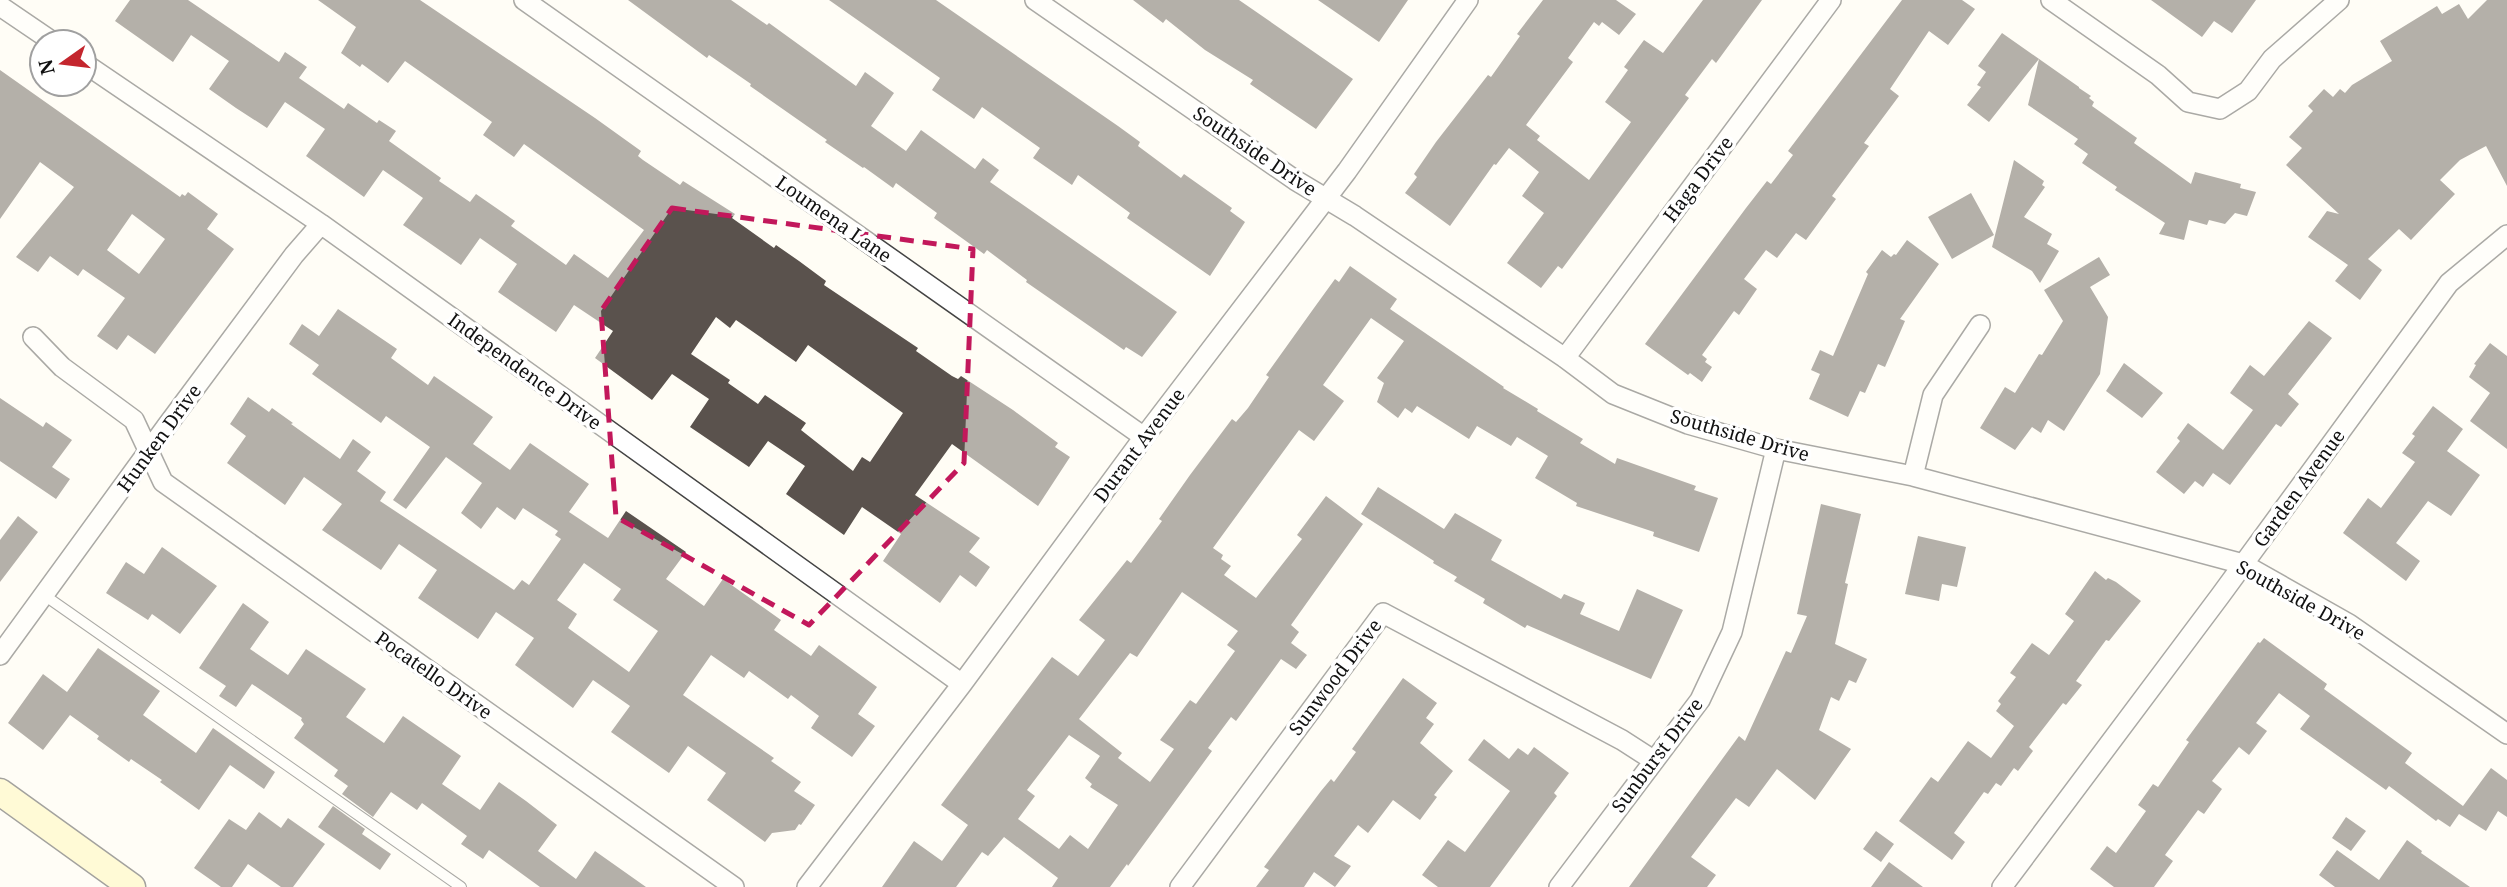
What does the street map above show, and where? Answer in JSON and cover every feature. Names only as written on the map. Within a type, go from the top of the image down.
[{"type":"street","name":"Loumena Lane","points":[[524,0],[1144,437]]},
{"type":"street","name":"Southside Drive","points":[[1035,0],[1283,173],[1565,358],[1613,394],[1688,424],[1776,449],[1913,476],[2243,564],[2349,624],[2507,734]]},
{"type":"street","name":"Durant Avenue","points":[[807,887],[1326,199],[1468,0]]},
{"type":"street","name":"Haga Drive","points":[[1565,358],[1831,0]]},
{"type":"street","points":[[2051,0],[2158,75],[2188,102],[2220,109],[2248,91],[2272,59],[2339,0]]},
{"type":"street","points":[[0,6],[32,28]]},
{"type":"street","name":"Independence Drive","points":[[98,73],[321,224],[962,684]]},
{"type":"street","name":"Hunken Drive","points":[[0,655],[294,256],[321,224]]},
{"type":"street","name":"Garden Avenue","points":[[2002,887],[2449,283],[2507,235]]},
{"type":"street","points":[[1913,476],[1933,395],[1980,325]]},
{"type":"street","name":"Pocatello Drive","points":[[33,337],[62,367],[134,420],[163,482],[734,887]]},
{"type":"street","name":"Sunburst Drive","points":[[1559,887],[1700,700],[1732,632],[1776,449]]},
{"type":"street","name":"Sunwood Drive","points":[[1180,887],[1383,613],[1622,740],[1653,760]]},
{"type":"street","points":[[1,793],[120,884]]},
{"type":"lane","points":[[44,595],[461,887]]},
{"type":"highlighted area","points":[[672,208],[973,249],[964,463],[809,625],[616,517],[601,311]]},
{"type":"building","points":[[130,0],[188,0],[279,62],[285,52],[307,67],[299,78],[344,109],[348,103],[377,123],[379,120],[396,131],[389,141],[470,202],[476,194],[515,221],[511,226],[566,265],[574,254],[608,278],[644,230],[524,144],[514,157],[483,135],[492,122],[405,61],[388,83],[362,64],[360,67],[341,53],[356,27],[318,0],[420,0],[641,151],[638,156],[643,160],[680,185],[683,181],[735,214],[732,218],[774,248],[776,245],[799,261],[826,281],[824,285],[918,348],[916,351],[952,376],[958,379],[961,376],[1013,410],[1058,443],[1055,447],[1070,457],[1038,506],[952,444],[915,495],[980,538],[969,552],[990,567],[976,587],[960,575],[940,603],[883,561],[901,534],[862,507],[844,535],[786,494],[805,466],[768,441],[749,467],[690,427],[709,399],[672,374],[652,400],[595,358],[613,331],[574,305],[556,332],[498,292],[517,264],[480,238],[461,265],[403,225],[423,198],[383,170],[364,197],[306,156],[325,129],[285,102],[267,128],[209,89],[229,61],[191,35],[173,62],[115,21]],"holes":[[[716,317],[730,328],[736,320],[796,362],[808,345],[903,413],[870,462],[862,457],[853,471],[801,430],[806,423],[765,395],[758,404],[728,383],[730,380],[691,354]]]},
{"type":"building","points":[[628,0],[731,0],[767,25],[769,23],[856,86],[865,72],[894,93],[871,126],[906,151],[921,130],[975,169],[983,158],[999,170],[990,182],[1177,312],[1142,357],[1126,347],[1124,350],[1026,282],[1027,280],[987,250],[984,254],[934,218],[937,213],[896,183],[893,188],[863,168],[750,86],[751,84],[709,55],[707,58]]},
{"type":"building","points":[[829,0],[936,0],[1118,126],[1140,142],[1138,146],[1181,178],[1184,174],[1232,208],[1230,211],[1245,222],[1210,276],[1127,218],[1130,213],[1078,175],[1072,185],[1033,158],[1040,148],[982,107],[974,119],[932,90],[940,78]]},
{"type":"building","points":[[1133,0],[1239,0],[1353,79],[1316,129],[1250,84],[1253,80],[1205,50],[1166,19],[1163,23]]},
{"type":"building","points":[[1318,0],[1408,0],[1379,42]]},
{"type":"building","points":[[1543,0],[1616,0],[1636,14],[1619,35],[1602,22],[1599,26],[1594,22],[1568,58],[1573,62],[1526,125],[1540,136],[1537,140],[1589,180],[1631,122],[1605,102],[1628,70],[1624,67],[1644,40],[1663,53],[1703,0],[1762,0],[1716,63],[1712,59],[1685,95],[1689,98],[1562,269],[1558,266],[1541,288],[1507,263],[1544,213],[1522,196],[1539,172],[1509,148],[1496,165],[1494,164],[1450,226],[1405,193],[1417,177],[1414,174],[1436,142],[1488,75],[1491,77],[1520,36],[1517,34]]},
{"type":"building","points":[[1902,0],[1962,0],[1975,9],[1948,45],[1929,31],[1890,89],[1899,96],[1864,143],[1869,146],[1832,196],[1836,199],[1806,240],[1796,233],[1777,258],[1766,250],[1744,279],[1757,289],[1739,315],[1734,311],[1702,355],[1707,359],[1705,362],[1712,367],[1702,382],[1690,373],[1688,375],[1645,344],[1767,181],[1771,184],[1793,155],[1788,151]]},
{"type":"building","points":[[2151,0],[2256,0],[2232,33],[2214,21],[2202,37]]},
{"type":"building","points":[[2487,0],[2507,0],[2507,186],[2486,146],[2460,160],[2440,180],[2455,194],[2411,240],[2399,229],[2368,259],[2382,270],[2360,300],[2335,281],[2348,265],[2308,237],[2327,211],[2339,214],[2286,165],[2302,148],[2289,137],[2313,111],[2308,106],[2324,89],[2333,97],[2340,89],[2345,93],[2352,85],[2392,61],[2380,41],[2437,6],[2442,14],[2459,4],[2468,19]]},
{"type":"building","points":[[2002,33],[2079,87],[2091,96],[2089,98],[2094,102],[2092,106],[2137,138],[2134,143],[2191,184],[2195,172],[2241,184],[2240,188],[2256,192],[2247,216],[2235,213],[2225,224],[2209,220],[2207,225],[2189,220],[2184,240],[2159,234],[2165,223],[2115,190],[2117,187],[2082,163],[2088,154],[2074,144],[2078,139],[2028,105],[2039,59],[1989,122],[1967,105],[1981,87],[1977,85],[1986,72],[1978,66]]},
{"type":"building","points":[[0,70],[28,90],[28,98],[40,98],[180,197],[188,192],[218,214],[207,229],[234,249],[155,354],[128,335],[117,350],[97,336],[125,298],[83,269],[78,276],[50,256],[38,272],[16,257],[74,187],[40,162],[0,219]],"holes":[[[132,214],[165,239],[139,274],[107,250]]]},
{"type":"building","points":[[2014,160],[2044,181],[2042,185],[2045,187],[2024,217],[2052,234],[2047,244],[2059,251],[2040,283],[2032,271],[1992,247]]},
{"type":"building","points":[[1971,193],[1994,235],[1952,259],[1928,217]]},
{"type":"building","points":[[1907,240],[1939,264],[1900,319],[1905,321],[1885,367],[1878,364],[1865,393],[1860,391],[1848,417],[1809,399],[1820,374],[1811,370],[1820,350],[1833,356],[1868,274],[1866,272],[1882,250],[1891,257],[1896,255]]},
{"type":"building","points":[[2099,257],[2110,275],[2090,287],[2108,317],[2100,374],[2064,431],[2048,420],[2041,433],[2032,427],[2015,450],[1980,428],[2005,387],[2015,393],[2063,321],[2044,290]]},
{"type":"building","points":[[1350,266],[1397,299],[1390,309],[1503,388],[1538,409],[1537,411],[1583,439],[1580,443],[1615,464],[1617,458],[1696,486],[1694,490],[1718,498],[1699,552],[1653,536],[1654,532],[1576,506],[1577,503],[1535,478],[1548,456],[1517,437],[1511,446],[1477,426],[1469,439],[1417,406],[1412,413],[1405,408],[1398,418],[1377,402],[1384,383],[1377,378],[1404,341],[1371,318],[1323,385],[1344,401],[1314,441],[1299,430],[1213,548],[1223,555],[1221,559],[1231,566],[1224,575],[1256,598],[1302,539],[1297,535],[1326,496],[1363,524],[1291,625],[1299,632],[1291,643],[1307,655],[1296,669],[1281,659],[1236,721],[1231,717],[1208,748],[1212,751],[1110,887],[1052,887],[1058,878],[1004,837],[988,856],[982,852],[956,887],[882,887],[914,841],[942,861],[968,825],[941,805],[1052,657],[1078,676],[1105,640],[1079,620],[1127,560],[1131,563],[1162,521],[1159,519],[1232,419],[1236,422],[1248,408],[1269,377],[1266,375],[1335,279],[1339,282]],"holes":[[[1182,592],[1238,631],[1227,645],[1235,651],[1196,704],[1190,700],[1160,740],[1174,749],[1150,782],[1118,758],[1122,753],[1079,719],[1130,653],[1137,657]],[[1069,735],[1100,756],[1085,778],[1092,784],[1090,787],[1118,805],[1088,849],[1070,835],[1059,849],[1018,819],[1035,796],[1027,790]]]},
{"type":"building","points":[[338,309],[397,349],[391,358],[428,385],[434,376],[493,417],[473,444],[510,470],[530,443],[589,484],[569,512],[608,538],[626,511],[686,552],[666,579],[704,606],[723,579],[781,620],[774,630],[811,656],[819,645],[877,687],[858,714],[875,726],[852,757],[811,728],[819,716],[791,695],[788,699],[749,671],[744,678],[711,655],[683,695],[774,758],[771,761],[801,782],[794,791],[815,805],[801,825],[795,830],[772,833],[765,842],[707,800],[726,773],[688,746],[669,773],[611,732],[630,706],[593,680],[573,708],[515,665],[534,638],[496,612],[478,639],[418,598],[437,570],[399,544],[381,570],[322,530],[342,504],[304,477],[285,505],[227,463],[246,436],[230,424],[248,397],[269,412],[272,408],[340,459],[353,439],[371,452],[357,471],[386,492],[380,501],[514,590],[522,580],[529,585],[561,539],[555,535],[558,531],[523,508],[515,520],[497,507],[481,529],[461,513],[482,483],[446,457],[406,509],[393,500],[430,447],[386,416],[381,423],[312,374],[319,365],[289,344],[302,324],[319,336]],"holes":[[[584,563],[621,589],[613,600],[658,631],[629,672],[568,628],[577,614],[557,600]]]},
{"type":"building","points":[[2309,321],[2332,338],[2288,394],[2299,404],[2281,427],[2276,424],[2230,485],[2213,473],[2203,487],[2195,481],[2184,494],[2156,472],[2180,441],[2177,438],[2188,423],[2223,450],[2253,410],[2230,393],[2250,365],[2264,376]]},
{"type":"building","points":[[2490,343],[2507,356],[2507,449],[2470,421],[2490,393],[2469,377],[2476,365],[2474,364]]},
{"type":"building","points":[[2124,363],[2163,393],[2142,418],[2106,391]]},
{"type":"building","points":[[0,398],[43,427],[46,422],[72,440],[52,467],[70,479],[56,499],[0,461]]},
{"type":"building","points":[[2433,406],[2463,429],[2447,451],[2480,475],[2451,516],[2428,501],[2396,543],[2420,561],[2406,581],[2343,533],[2368,498],[2381,508],[2415,462],[2402,453],[2415,436],[2412,434]]},
{"type":"building","points":[[1378,487],[1444,529],[1455,513],[1502,540],[1491,560],[1561,599],[1564,594],[1585,603],[1580,614],[1619,631],[1637,589],[1683,610],[1651,679],[1527,625],[1525,628],[1483,603],[1485,599],[1454,581],[1457,577],[1361,514]]},
{"type":"building","points":[[1821,504],[1861,514],[1845,583],[1848,584],[1835,644],[1867,659],[1856,683],[1849,680],[1839,701],[1831,697],[1819,730],[1851,749],[1815,800],[1777,769],[1749,807],[1736,798],[1691,857],[1716,875],[1707,887],[1629,887],[1739,736],[1745,741],[1786,651],[1791,653],[1807,616],[1797,614]]},
{"type":"building","points":[[18,516],[38,532],[0,582],[0,540]]},
{"type":"building","points":[[1918,536],[1966,547],[1957,587],[1942,584],[1939,601],[1905,594]]},
{"type":"building","points":[[162,547],[217,586],[180,634],[152,614],[148,620],[106,593],[126,562],[144,574]]},
{"type":"building","points":[[2095,571],[2106,580],[2108,578],[2116,582],[2141,601],[2109,641],[2106,640],[2076,681],[2082,685],[2066,705],[2063,703],[2029,747],[2033,751],[2018,771],[2014,768],[2001,786],[1996,783],[1988,794],[1984,792],[1954,833],[1965,842],[1952,860],[1899,821],[1931,777],[1938,782],[1968,741],[1991,758],[2014,726],[1996,711],[2001,704],[1998,701],[2016,677],[2010,673],[2032,643],[2049,655],[2074,621],[2065,614]]},
{"type":"building","points":[[243,603],[269,622],[250,649],[288,675],[306,649],[366,689],[346,717],[384,743],[403,716],[461,756],[442,784],[480,810],[499,782],[557,825],[538,851],[576,879],[595,851],[646,887],[540,887],[489,850],[483,859],[461,844],[467,836],[422,803],[417,810],[391,792],[373,817],[342,794],[348,786],[334,776],[338,770],[294,738],[304,724],[302,718],[252,684],[236,707],[219,696],[226,686],[199,668]]},
{"type":"building","points":[[2264,638],[2327,684],[2324,689],[2412,753],[2405,763],[2463,806],[2491,768],[2507,780],[2507,817],[2498,811],[2486,831],[2459,814],[2450,827],[2438,819],[2436,821],[2389,786],[2386,790],[2300,729],[2310,716],[2279,693],[2256,723],[2267,731],[2249,755],[2239,747],[2212,781],[2222,789],[2204,814],[2198,810],[2165,855],[2173,861],[2154,887],[2114,887],[2090,869],[2107,846],[2116,853],[2146,811],[2138,805],[2153,784],[2158,787],[2189,742],[2186,740],[2258,642]]},
{"type":"building","points":[[98,648],[160,691],[143,715],[196,753],[213,728],[275,772],[264,789],[230,765],[199,810],[160,782],[162,780],[131,759],[129,762],[97,739],[99,736],[70,715],[43,750],[8,723],[43,674],[67,692]]},
{"type":"building","points":[[1403,678],[1437,703],[1426,718],[1434,724],[1420,743],[1453,771],[1434,795],[1437,797],[1420,820],[1393,800],[1368,833],[1358,825],[1334,856],[1351,866],[1335,887],[1314,872],[1304,887],[1256,887],[1269,870],[1264,867],[1321,791],[1331,779],[1334,782],[1356,752],[1352,749]]},
{"type":"building","points":[[1484,739],[1509,759],[1518,748],[1528,755],[1534,747],[1569,773],[1554,793],[1557,796],[1490,887],[1438,887],[1422,875],[1448,840],[1465,852],[1510,791],[1468,760]]},
{"type":"building","points":[[333,806],[365,829],[362,834],[391,854],[380,870],[318,827]]},
{"type":"building","points":[[259,812],[281,828],[288,818],[325,844],[293,887],[281,887],[248,864],[232,887],[221,887],[194,868],[229,819],[246,830]]},
{"type":"building","points":[[2346,817],[2366,831],[2351,851],[2332,838]]},
{"type":"building","points":[[1876,831],[1894,844],[1881,862],[1863,849]]},
{"type":"building","points":[[2407,840],[2470,887],[2335,887],[2319,875],[2337,850],[2379,880]]},
{"type":"building","points":[[1889,862],[1923,887],[1871,887]]}]
